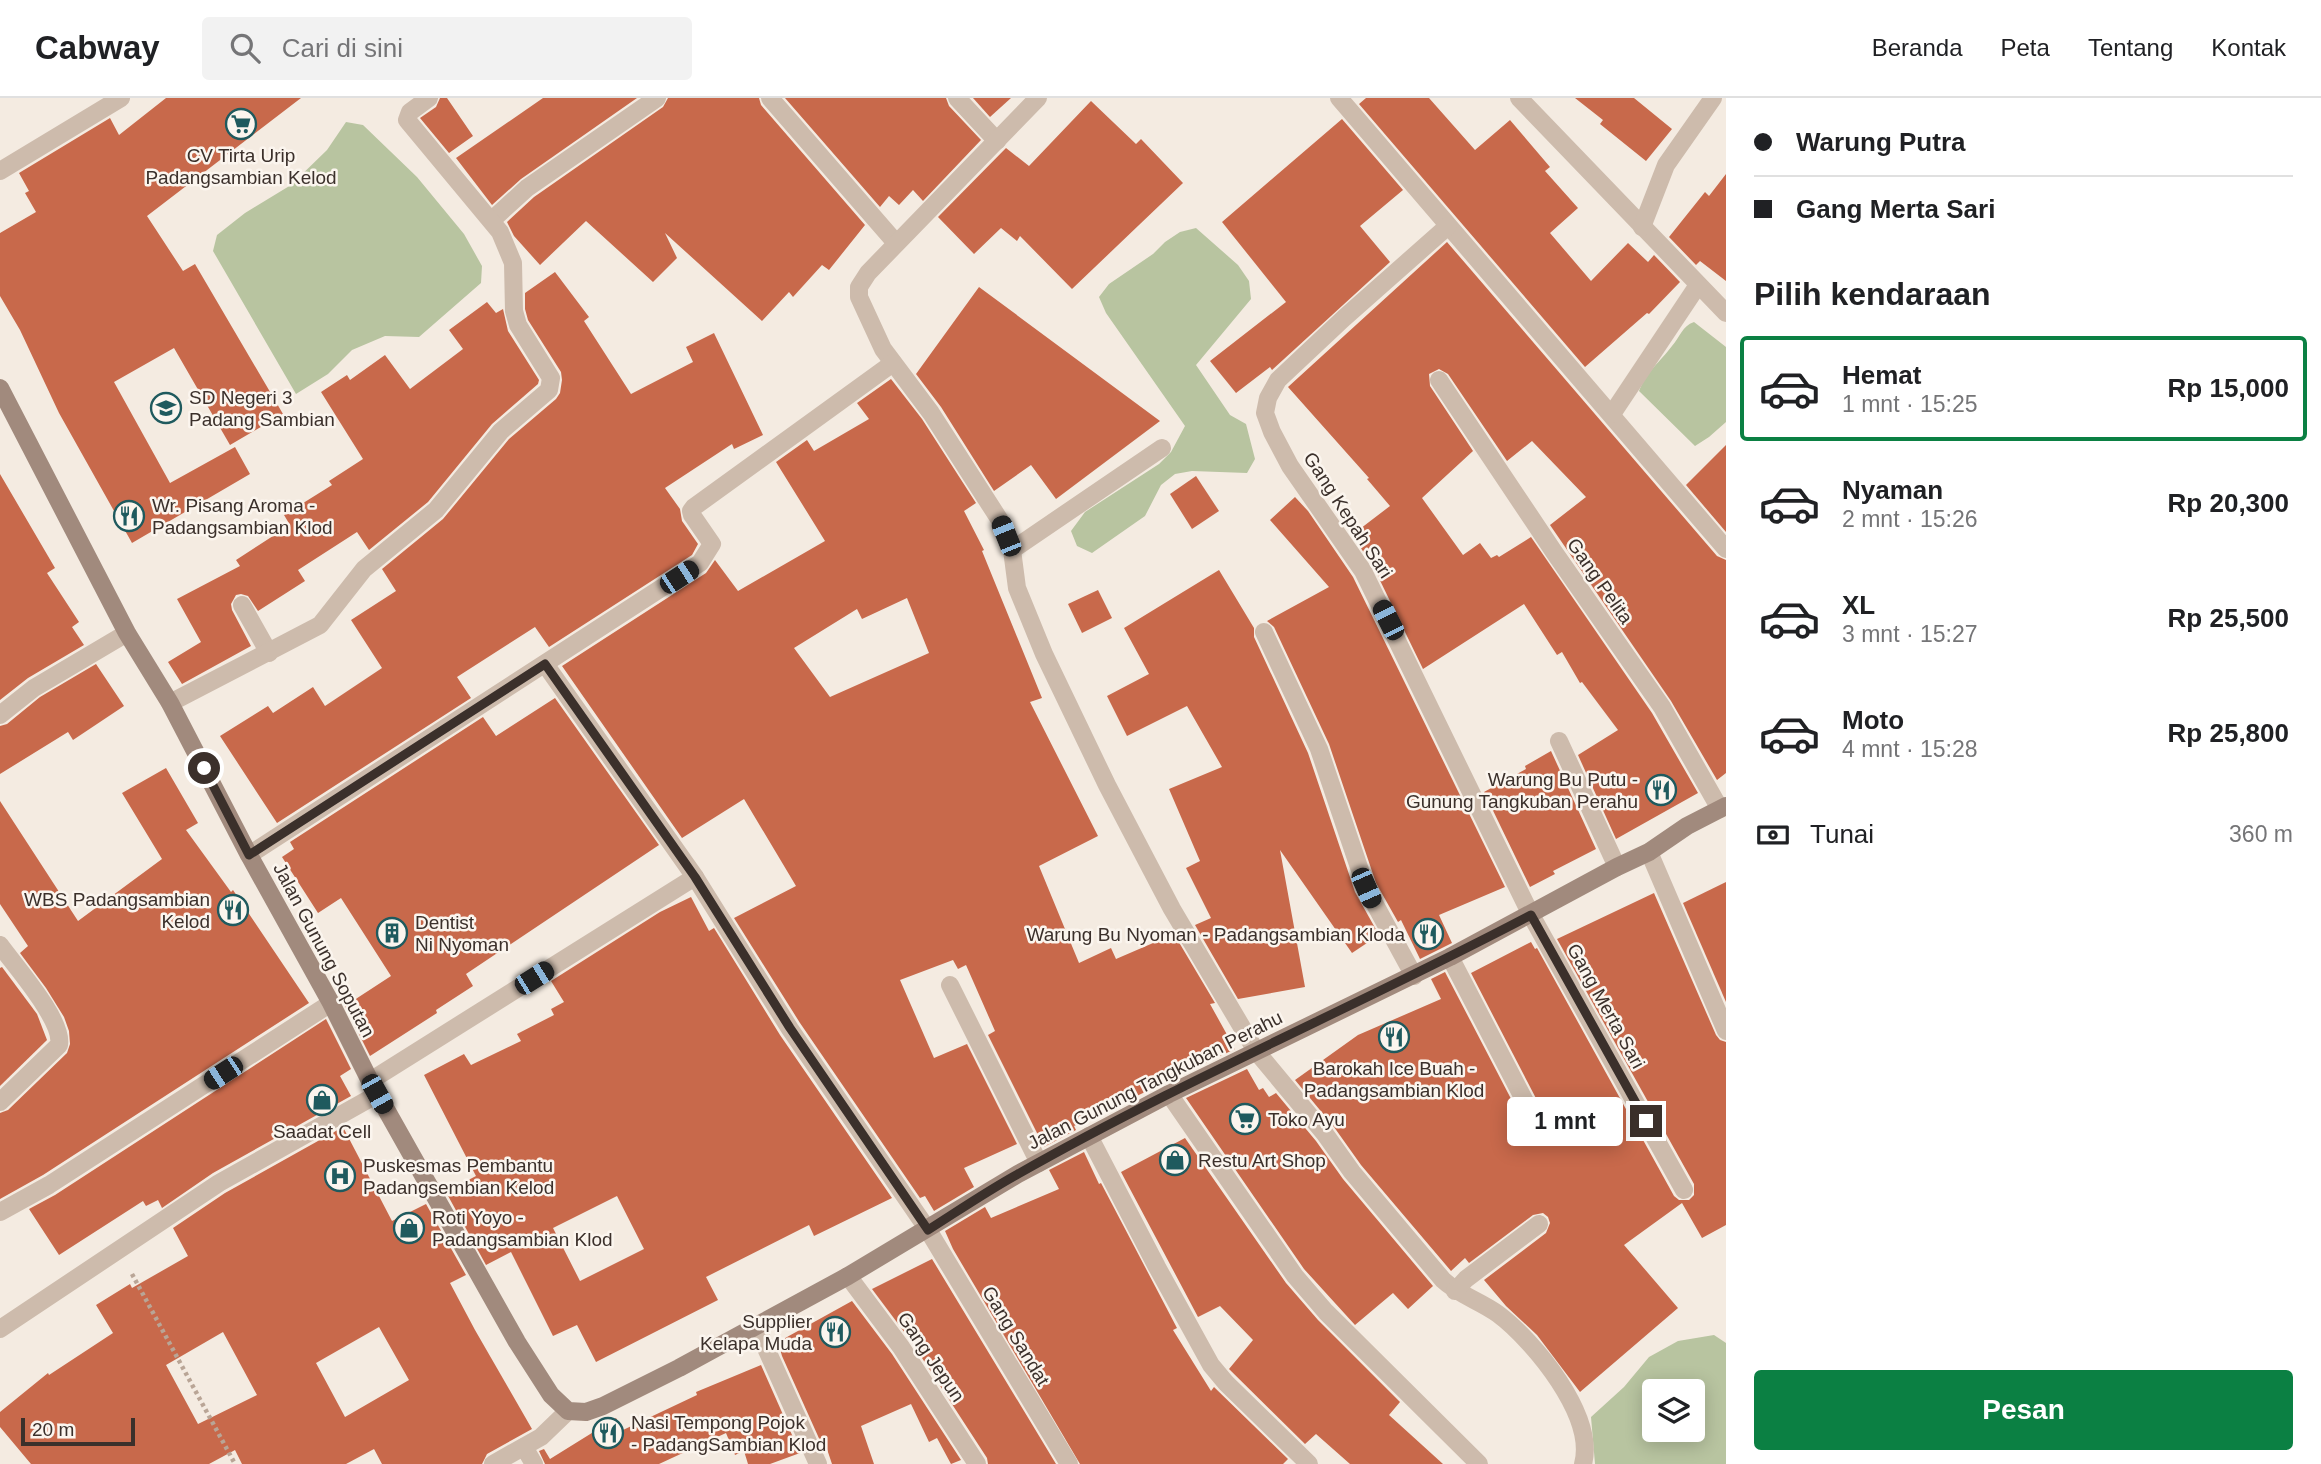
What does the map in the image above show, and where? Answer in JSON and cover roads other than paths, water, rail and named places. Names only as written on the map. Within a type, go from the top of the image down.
[{"type":"street","points":[[0,171],[121,98]]},
{"type":"street","points":[[170,703],[320,625],[364,569],[436,510],[501,431],[549,390],[551,378],[518,326],[514,311],[513,263],[500,232],[409,124],[407,116],[429,98]]},
{"type":"street","points":[[492,220],[527,188],[657,98]]},
{"type":"street","points":[[770,98],[896,243]]},
{"type":"street","points":[[957,98],[997,141]]},
{"type":"street","points":[[1038,98],[868,273],[859,286],[859,297],[879,342],[931,413],[1000,522],[1012,550],[1017,588],[1044,654],[1107,785],[1172,909],[1256,1051],[1325,1134],[1352,1172],[1443,1280],[1455,1291],[1474,1298],[1501,1316],[1553,1373],[1568,1395],[1585,1441],[1583,1464]]},
{"type":"street","points":[[1339,98],[1726,549]]},
{"type":"street","points":[[1519,98],[1726,313]]},
{"type":"street","points":[[1642,227],[1667,165],[1713,98]]},
{"type":"street","name":"Gang Kepah Sari","points":[[1448,226],[1279,380],[1268,398],[1265,413],[1290,466],[1363,571],[1531,915]]},
{"type":"street","points":[[1612,414],[1698,285]]},
{"type":"street","points":[[249,855],[700,563],[712,544],[691,511],[893,363]]},
{"type":"street","name":"Gang Pelita","points":[[1439,380],[1662,707],[1723,807]]},
{"type":"street","name":"Jalan Gunung Soputan","points":[[0,388],[127,633],[170,703],[374,1088],[517,1342],[551,1395],[568,1410]]},
{"type":"street","points":[[1012,550],[1162,448]]},
{"type":"street","points":[[242,605],[269,653]]},
{"type":"street","points":[[1264,632],[1318,749],[1366,888],[1413,976]]},
{"type":"street","points":[[0,715],[34,688],[127,633]]},
{"type":"street","name":"Gang Sandat","points":[[545,664],[695,877],[783,1018],[928,1230],[1069,1464]]},
{"type":"street","points":[[1559,741],[1616,867]]},
{"type":"street","name":"Jalan Gunung Tangkuban Perahu","points":[[568,1410],[586,1412],[603,1405],[756,1326],[848,1276],[1089,1136],[1531,915],[1616,867],[1649,852],[1723,807]]},
{"type":"street","points":[[1649,852],[1726,1031]]},
{"type":"street","points":[[0,1329],[219,1183],[374,1088],[695,877]]},
{"type":"street","name":"Gang Merta Sari","points":[[1531,915],[1684,1190]]},
{"type":"street","points":[[0,945],[55,1021],[61,1038],[59,1045],[0,1102]]},
{"type":"street","points":[[1450,957],[1531,1113]]},
{"type":"street","points":[[950,985],[1039,1163]]},
{"type":"street","points":[[0,1212],[48,1185],[331,1003]]},
{"type":"street","points":[[1169,1094],[1295,1276],[1326,1312],[1479,1464]]},
{"type":"street","points":[[1089,1136],[1211,1365],[1309,1464]]},
{"type":"street","points":[[1455,1291],[1466,1279],[1539,1224]]},
{"type":"street","name":"Gang Jepun","points":[[848,1276],[901,1347],[977,1464]]},
{"type":"street","points":[[756,1326],[818,1464]]},
{"type":"street","points":[[493,1464],[541,1437],[568,1410]]},
{"type":"street","points":[[524,1447],[534,1464]]},
{"type":"place","name":"CV Tirta Urip Padangsambian Kelod","points":[[241,124]]},
{"type":"place","name":"SD Negeri 3 Padang Sambian","points":[[166,408]]},
{"type":"place","name":"Wr. Pisang Aroma - Padangsambian Klod","points":[[129,516]]},
{"type":"place","name":"Warung Bu Putu - Gunung Tangkuban Perahu","points":[[1661,790]]},
{"type":"place","name":"WBS Padangsambian Kelod","points":[[233,910]]},
{"type":"place","name":"Dentist Ni Nyoman","points":[[392,933]]},
{"type":"place","name":"Warung Bu Nyoman - Padangsambian Kloda","points":[[1428,934]]},
{"type":"place","name":"Barokah Ice Buah - Padangsambian Klod","points":[[1394,1037]]},
{"type":"place","name":"Saadat Cell","points":[[322,1100]]},
{"type":"place","name":"Toko Ayu","points":[[1245,1119]]},
{"type":"place","name":"Restu Art Shop","points":[[1175,1160]]},
{"type":"place","name":"Puskesmas Pembantu Padangsembian Kelod","points":[[340,1176]]},
{"type":"place","name":"Roti Yoyo - Padangsambian Klod","points":[[409,1228]]},
{"type":"place","name":"Supplier Kelapa Muda","points":[[835,1332]]},
{"type":"place","name":"Nasi Tempong Pojok - PadangSambian Klod","points":[[608,1433]]}]
